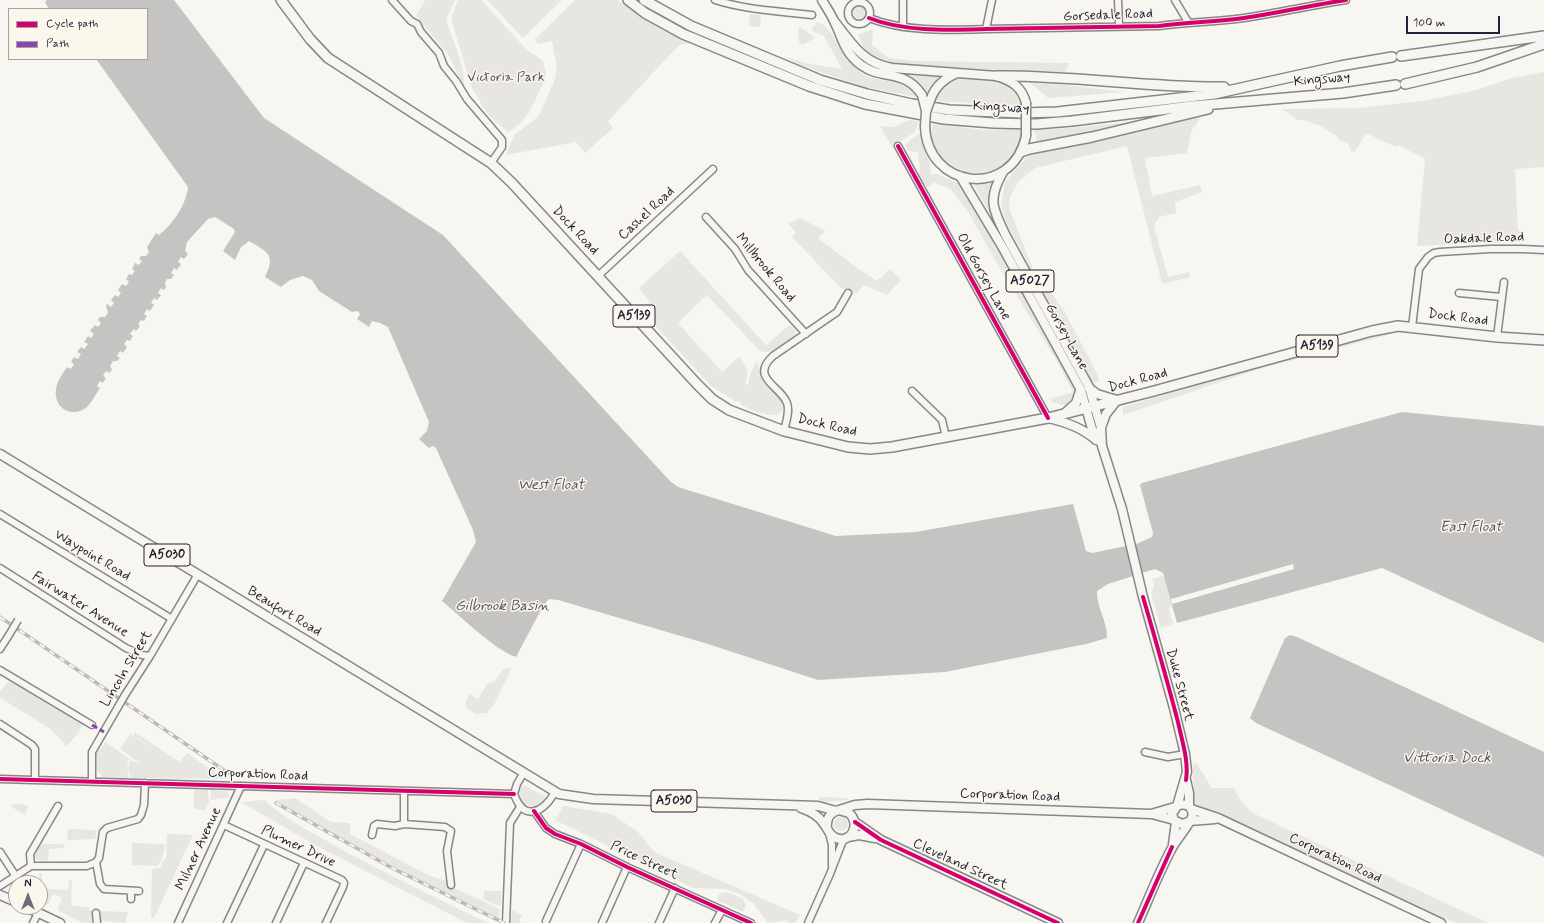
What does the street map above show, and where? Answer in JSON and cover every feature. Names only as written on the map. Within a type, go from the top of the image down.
[{"type":"highway","name":"Dock Road","points":[[281,0],[310,39],[328,58],[491,163],[512,183],[712,399],[729,410],[784,431],[848,447],[870,449],[905,446],[1063,415],[1372,331],[1398,326],[1496,337],[1544,340]]},
{"type":"highway","name":"Kingsway","points":[[628,0],[645,13],[683,34],[809,86],[865,104],[944,119],[1036,124],[1192,106],[1343,93],[1401,85],[1477,67],[1544,44]]},
{"type":"highway","name":"Kingsway","points":[[644,0],[691,26],[820,80],[866,94],[949,110],[1022,113],[1057,112],[1207,95],[1397,56],[1544,36]]},
{"type":"highway","points":[[998,76],[1029,76],[1181,86],[1242,87]]},
{"type":"highway","points":[[1021,152],[1245,101]]},
{"type":"main road","points":[[822,0],[835,22],[856,50],[877,64],[892,68],[998,76],[1008,80],[1020,90],[1026,103],[1026,136],[1021,152],[1016,160],[1003,172],[985,179],[968,179],[944,168],[933,155],[926,138],[926,112],[930,98],[941,82],[958,73]]},
{"type":"main road","points":[[835,22],[841,40],[850,55],[862,65],[874,72],[899,77],[916,85],[922,95],[926,112]]},
{"type":"main road","name":"Gorsey Lane","points":[[1003,172],[997,183],[993,198],[994,211],[1085,388],[1091,407]]},
{"type":"main road","name":"Gorsey Lane","points":[[960,176],[1004,248],[1085,388]]},
{"type":"main road","points":[[1063,415],[1076,403],[1085,388],[1097,394],[1117,400],[1106,414],[1101,428]]},
{"type":"main road","name":"Duke Street","points":[[1091,407],[1101,428],[1102,446]]},
{"type":"main road","name":"Duke Street","points":[[1091,407],[1092,429],[1102,446],[1122,509],[1143,597],[1174,708],[1185,754],[1187,772],[1186,780],[1176,807]]},
{"type":"main road","points":[[1048,418],[1076,426],[1091,435],[1102,446]]},
{"type":"main road","name":"Beaufort Road","points":[[0,454],[523,774],[555,792]]},
{"type":"main road","name":"Duke Street","points":[[1186,780],[1190,807]]},
{"type":"main road","name":"Corporation Road","points":[[555,792],[574,797],[593,799],[818,806],[837,811],[855,805],[868,804],[1151,814],[1175,821]]},
{"type":"main road","points":[[855,820],[846,811],[837,811],[829,816],[826,824],[828,830],[834,837],[846,838],[854,830],[855,820],[855,813],[868,804]]},
{"type":"main road","points":[[1138,923],[1172,847],[1193,814],[1190,807],[1183,804],[1176,807],[1172,814],[1175,821],[1172,847]]},
{"type":"main road","name":"Corporation Road","points":[[795,805],[814,814],[822,820],[828,830]]},
{"type":"main road","name":"Corporation Road","points":[[1151,814],[1176,807]]},
{"type":"main road","name":"Corporation Road","points":[[1190,807],[1218,818],[1441,923]]},
{"type":"main road","name":"Corporation Road","points":[[1189,821],[1218,818]]},
{"type":"main road","name":"Cleveland Street","points":[[855,820],[881,840]]},
{"type":"main road","points":[[1175,821],[1182,824],[1189,821]]},
{"type":"main road","name":"Cleveland Street","points":[[846,838],[859,835],[881,840],[1058,923]]},
{"type":"main road","points":[[44,915],[60,923]]},
{"type":"street","points":[[392,0],[411,21],[416,24],[439,54],[444,66],[456,81],[467,99],[502,140],[502,146],[491,163]]},
{"type":"street","points":[[714,0],[737,6],[809,14],[806,7]]},
{"type":"street","points":[[903,0],[903,26]]},
{"type":"street","points":[[986,29],[992,0]]},
{"type":"street","points":[[1118,0],[1119,26]]},
{"type":"street","points":[[1175,0],[1188,22]]},
{"type":"street","name":"Gorsedale Road","points":[[869,18],[878,22],[903,26],[956,31],[986,29],[1159,26],[1188,22],[1218,22],[1346,0]]},
{"type":"street","name":"Old Gorsey Lane","points":[[898,146],[1048,418]]},
{"type":"street","name":"Cashel Road","points":[[598,276],[713,169]]},
{"type":"street","name":"Millbrook Road","points":[[706,217],[735,249],[748,270],[806,334]]},
{"type":"street","name":"Oakdale Road","points":[[1412,327],[1420,268],[1423,263],[1434,253],[1490,249],[1544,250]]},
{"type":"street","points":[[1496,337],[1504,282]]},
{"type":"street","points":[[784,431],[788,410],[787,404],[785,399],[769,382],[764,372],[765,366],[773,356],[837,312],[848,293]]},
{"type":"street","points":[[1459,293],[1501,297]]},
{"type":"street","points":[[912,391],[942,420],[946,437]]},
{"type":"street","name":"Waypoint Road","points":[[0,514],[172,618]]},
{"type":"street","name":"Fairwater Avenue","points":[[0,568],[126,648],[142,655],[150,656]]},
{"type":"street","name":"Lincoln Street","points":[[92,782],[92,752],[198,574]]},
{"type":"street","points":[[0,649],[18,620]]},
{"type":"street","points":[[0,670],[92,725]]},
{"type":"street","points":[[0,724],[32,745],[35,749],[35,780]]},
{"type":"street","points":[[1145,752],[1168,757],[1185,754]]},
{"type":"street","points":[[523,774],[517,784],[514,794],[520,807],[526,810],[534,811],[545,806],[555,792]]},
{"type":"street","name":"Corporation Road","points":[[0,779],[514,794]]},
{"type":"street","points":[[0,852],[15,875],[31,866],[87,866],[96,862],[100,858],[103,832],[107,828],[138,820],[144,805],[145,783]]},
{"type":"street","name":"Milner Avenue","points":[[178,923],[241,786]]},
{"type":"street","points":[[404,791],[404,824]]},
{"type":"street","points":[[31,866],[30,854],[58,806]]},
{"type":"street","points":[[506,920],[510,823],[520,807]]},
{"type":"street","name":"Price Street","points":[[534,811],[546,828],[555,834],[581,844],[627,867],[751,923]]},
{"type":"street","points":[[371,819],[376,825],[391,826],[404,824],[445,827],[451,832],[447,851],[451,885]]},
{"type":"street","name":"Plumer Drive","points":[[224,825],[264,845],[342,880],[344,883],[326,923]]},
{"type":"street","points":[[372,835],[372,829],[376,825]]},
{"type":"street","points":[[828,830],[832,845],[832,870]]},
{"type":"street","points":[[808,923],[832,870],[842,843],[846,838]]},
{"type":"street","points":[[546,922],[581,844]]},
{"type":"street","points":[[227,923],[264,845]]},
{"type":"street","points":[[96,862],[100,884],[104,889],[139,891]]},
{"type":"street","points":[[276,923],[304,863]]},
{"type":"street","points":[[602,923],[627,867]]},
{"type":"street","points":[[659,923],[675,888]]},
{"type":"street","points":[[131,891],[131,900]]},
{"type":"street","points":[[716,923],[722,910]]},
{"type":"street","points":[[96,913],[97,923]]},
{"type":"green space","points":[[425,0],[455,0],[447,18],[447,22],[461,61],[464,86],[447,53],[416,16]]},
{"type":"green space","name":"Victoria Park","points":[[458,0],[481,0],[526,49],[543,61],[546,73],[543,84],[531,109],[519,125],[508,132],[488,115],[472,88],[452,22],[452,15]]},
{"type":"green space","points":[[487,0],[562,0],[523,38]]},
{"type":"green space","points":[[575,0],[617,0],[656,25],[693,43],[679,45],[608,121],[613,128],[585,153],[576,142],[506,155],[514,135],[538,117],[554,82],[557,67],[552,41],[539,44],[534,40]]},
{"type":"green space","points":[[860,5],[865,7],[867,12],[865,17],[860,19],[855,17],[853,12],[855,7]]},
{"type":"green space","points":[[750,14],[761,15],[760,27],[749,26]]},
{"type":"green space","points":[[817,22],[824,25],[829,30],[850,61],[863,74],[907,86],[917,97],[864,87],[797,64],[787,57],[805,63],[842,69],[824,36],[811,30]]},
{"type":"green space","points":[[799,26],[815,38],[802,45],[798,40]]},
{"type":"green space","points":[[873,29],[872,45],[889,58],[915,61],[1070,63],[1065,72],[990,70],[891,63],[876,58],[864,49],[858,35]]},
{"type":"green space","points":[[894,72],[945,75],[931,88],[929,94],[927,94],[913,80]]},
{"type":"green space","points":[[1544,72],[1544,167],[1515,169],[1518,229],[1523,234],[1522,239],[1517,242],[1417,246],[1425,159],[1398,145],[1396,147],[1366,133],[1355,152],[1351,151],[1347,142],[1339,140],[1336,135],[1320,126],[1304,120],[1297,120],[1282,109],[1360,108],[1428,100],[1476,90],[1512,78]]},
{"type":"green space","points":[[959,77],[1000,79],[1018,90],[1023,106],[936,101],[941,88],[950,81]]},
{"type":"green space","points":[[1030,83],[1065,85],[1125,92],[1048,98]]},
{"type":"green space","points":[[1200,117],[1197,124],[1192,129],[1187,153],[1145,158],[1152,196],[1200,185],[1202,192],[1175,202],[1176,213],[1159,217],[1154,226],[1168,277],[1189,272],[1190,277],[1162,284],[1127,146],[1035,168],[1019,181],[1010,196],[1009,208],[1033,269],[1040,279],[1047,276],[1052,294],[1065,312],[1099,378],[1099,380],[1095,383],[1091,380],[1006,222],[1001,205],[1005,182],[1030,153]]},
{"type":"green space","points":[[909,120],[919,121],[915,132],[892,147],[880,126],[895,127]]},
{"type":"green space","points":[[1133,122],[1077,135],[1037,141],[1034,130],[1058,129]]},
{"type":"green space","points":[[933,123],[983,130],[1024,129],[1019,148],[1010,162],[996,170],[986,173],[975,173],[956,168],[940,155],[935,146],[932,134]]},
{"type":"green space","points":[[920,133],[923,147],[930,162],[931,175],[937,174],[959,184],[969,198],[1035,313],[1077,392],[1074,402],[1067,405],[1061,405],[1049,399],[1073,392],[1058,363],[994,258],[967,210],[950,189],[932,182],[932,185],[927,187],[918,177],[920,170],[918,152],[909,151],[905,145]]},
{"type":"green space","points":[[997,179],[991,216],[973,182],[982,183]]},
{"type":"green space","points":[[800,218],[825,231],[818,238],[857,268],[877,281],[890,269],[901,280],[887,295],[864,285],[856,294],[841,288],[792,237],[796,232],[788,224]]},
{"type":"green space","points":[[680,251],[766,345],[787,327],[790,326],[794,328],[796,335],[783,344],[769,352],[760,351],[707,295],[678,323],[722,372],[739,357],[744,363],[747,373],[745,384],[748,385],[750,375],[756,362],[759,366],[762,379],[781,399],[783,409],[780,413],[774,415],[751,410],[740,404],[741,402],[735,401],[710,385],[641,310],[650,302],[639,288]]},
{"type":"green space","points":[[1388,333],[1388,335],[1262,368],[1123,415],[1123,407],[1261,366]]},
{"type":"green space","points":[[1427,333],[1544,344],[1544,346],[1426,335]]},
{"type":"green space","points":[[1164,576],[1172,604],[1169,610],[1173,624],[1161,628],[1151,593],[1154,586],[1152,579]]},
{"type":"green space","points":[[512,668],[495,703],[487,713],[476,714],[467,709],[465,702],[470,694],[478,699],[487,684],[495,681],[503,669]]},
{"type":"green space","points":[[9,680],[83,724],[77,735],[66,746],[51,729],[0,698],[0,692]]},
{"type":"green space","points":[[135,732],[181,763],[181,760],[187,753],[224,779],[131,778],[128,768],[130,760],[141,764],[120,749],[130,734],[154,749],[133,735]]},
{"type":"green space","points":[[106,742],[129,759],[127,765],[129,778],[103,777],[97,771],[96,754]]},
{"type":"green space","points":[[1196,763],[1212,788],[1234,788],[1243,803],[1249,810],[1257,815],[1488,923],[1455,923],[1224,816],[1198,807],[1194,803],[1193,764]]},
{"type":"green space","points":[[523,785],[545,796],[543,802],[533,806],[527,805],[523,802],[520,798],[520,792]]},
{"type":"green space","points":[[194,790],[208,790],[209,802],[205,810],[194,809]]},
{"type":"green space","points":[[210,790],[227,791],[230,797],[211,800]]},
{"type":"green space","points":[[819,797],[848,798],[848,800],[826,802],[819,800]]},
{"type":"green space","points":[[295,798],[331,822],[350,823],[350,834],[422,872],[445,880],[448,885],[500,909],[499,919],[437,890],[353,847],[275,800]]},
{"type":"green space","points":[[264,800],[291,820],[341,849],[488,923],[467,923],[313,844],[241,802]]},
{"type":"green space","points":[[14,804],[28,806],[25,815],[10,806]]},
{"type":"green space","points":[[563,806],[612,814],[638,832],[654,852],[800,915],[795,923],[788,923],[787,920],[768,923],[753,903],[740,894],[724,889],[693,888],[555,820]]},
{"type":"green space","points":[[841,817],[846,819],[848,824],[846,829],[841,831],[836,829],[834,824],[836,819]]},
{"type":"green space","points":[[68,829],[97,831],[95,839],[67,840]]},
{"type":"green space","points":[[167,834],[193,835],[154,918],[151,917],[152,869],[161,868],[162,862],[166,859]]},
{"type":"green space","points":[[132,843],[163,844],[165,846],[164,852],[158,866],[132,865]]},
{"type":"green space","points":[[41,844],[65,844],[63,848],[49,849],[48,861],[37,860],[34,856]]},
{"type":"green space","points":[[69,880],[72,880],[71,906],[89,907],[89,910],[92,911],[92,923],[83,923],[57,910],[62,898],[53,894],[48,905],[48,889],[68,890]]},
{"type":"green space","points":[[484,891],[501,891],[501,905],[499,906],[483,899]]},
{"type":"green space","points":[[727,892],[743,899],[746,906],[743,912],[717,900],[719,894]]},
{"type":"green space","points":[[512,910],[522,915],[519,921],[523,923],[511,923]]},
{"type":"green space","points":[[97,911],[128,912],[125,923],[122,923],[101,921],[101,913]]},
{"type":"water","name":"West Float","points":[[47,0],[174,0],[264,118],[443,235],[670,481],[678,487],[836,536],[916,532],[1073,504],[1086,551],[1092,553],[1136,544],[1152,537],[1153,533],[1140,485],[1142,483],[1402,412],[1544,426],[1544,643],[1382,568],[1177,623],[1163,573],[1155,569],[1108,584],[1097,591],[1098,603],[1106,626],[1107,638],[1086,644],[945,672],[818,680],[708,644],[558,600],[549,599],[543,606],[516,657],[498,648],[442,601],[476,542],[473,530],[436,448],[433,446],[429,448],[419,439],[427,431],[429,422],[388,327],[372,321],[369,327],[357,319],[360,314],[358,311],[352,312],[319,291],[312,280],[303,276],[290,280],[281,287],[265,277],[270,264],[268,255],[261,248],[249,241],[241,247],[235,260],[223,251],[235,232],[234,229],[215,217],[208,219],[187,242],[185,251],[188,254],[184,259],[181,257],[178,262],[181,264],[177,270],[174,268],[171,273],[174,275],[171,279],[167,279],[165,283],[166,287],[164,290],[161,288],[158,293],[161,295],[157,300],[154,298],[151,303],[154,305],[150,311],[147,309],[144,314],[147,316],[144,321],[141,320],[138,324],[140,326],[136,331],[134,329],[130,334],[133,336],[130,341],[127,340],[124,344],[127,347],[123,353],[120,351],[117,356],[120,358],[117,361],[113,361],[110,366],[112,370],[109,373],[106,371],[103,376],[106,378],[103,383],[100,381],[97,386],[100,388],[89,405],[81,410],[70,412],[65,410],[57,402],[56,389],[60,377],[67,367],[71,369],[74,364],[71,362],[74,357],[78,359],[81,354],[77,352],[81,347],[84,349],[88,344],[84,342],[88,336],[91,338],[94,334],[90,331],[95,325],[98,327],[101,323],[98,320],[100,317],[105,317],[108,313],[106,306],[107,304],[111,307],[114,303],[111,300],[115,295],[118,297],[121,293],[118,290],[122,284],[126,286],[129,282],[126,279],[129,274],[132,275],[135,271],[132,269],[135,263],[139,265],[142,261],[139,259],[141,256],[146,256],[149,252],[147,247],[156,233],[159,235],[174,220],[185,201],[188,187],[97,60],[148,60],[148,8],[48,8],[45,2]]},
{"type":"water","name":"Vittoria Dock","points":[[1290,635],[1544,752],[1544,857],[1256,723],[1250,718],[1285,638]]},
{"type":"pier","points":[[1293,564],[1294,569],[1172,604],[1171,599]]},
{"type":"railway","points":[[0,617],[228,773]]},
{"type":"railway","points":[[276,803],[392,868],[504,923]]},
{"type":"marked path","points":[[92,725],[104,732]]},
{"type":"cycle path","points":[[869,18],[897,26],[942,30],[1159,26],[1244,18],[1346,0]]},
{"type":"cycle path","points":[[898,146],[1048,418]]},
{"type":"cycle path","points":[[1143,597],[1178,722],[1186,758],[1186,780]]},
{"type":"cycle path","points":[[0,779],[514,794]]},
{"type":"cycle path","points":[[534,811],[546,828],[555,834],[581,844],[627,867],[751,923]]},
{"type":"cycle path","points":[[855,822],[881,840],[1058,923]]},
{"type":"cycle path","points":[[1138,923],[1172,847]]},
{"type":"water label","name":"East Float","points":[[1471,528]]},
{"type":"water label","name":"Gilbrook Basin","points":[[502,607]]}]
